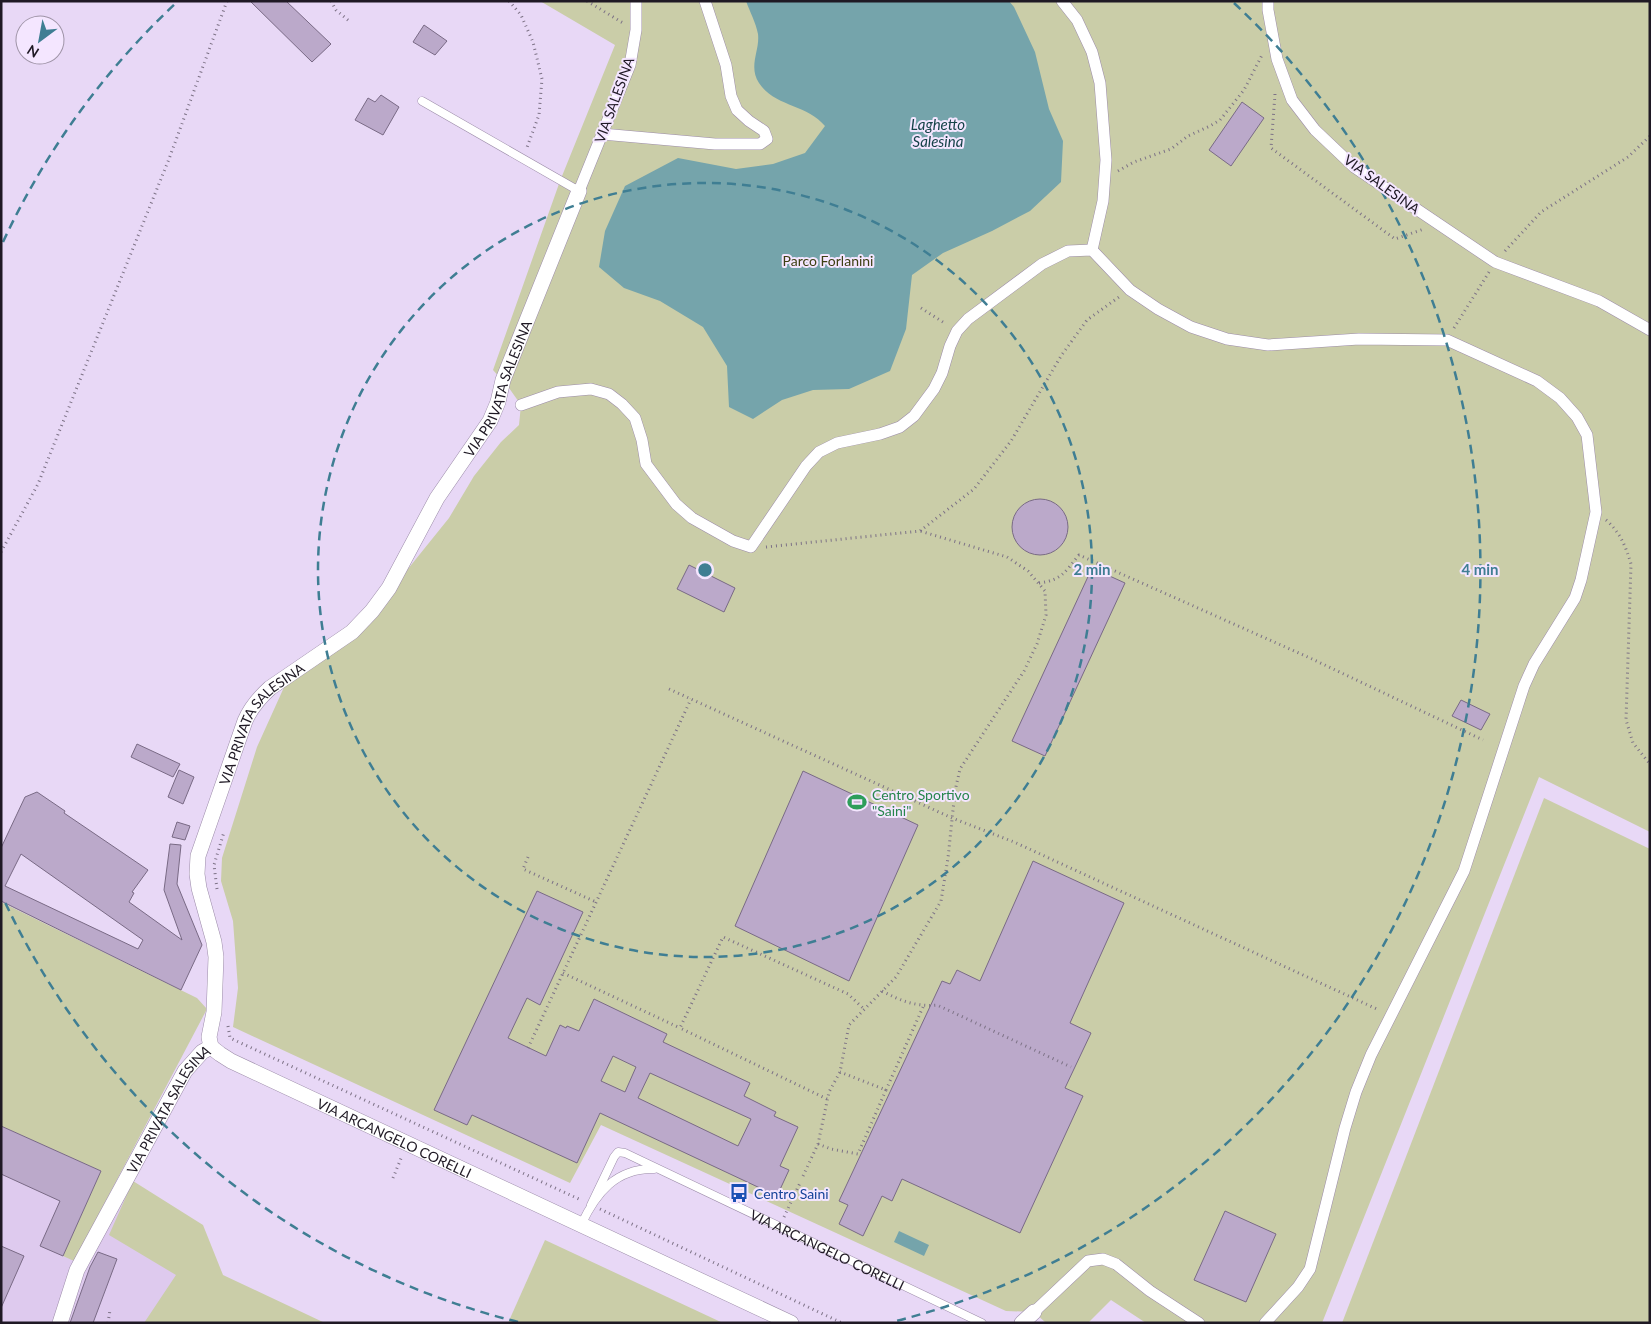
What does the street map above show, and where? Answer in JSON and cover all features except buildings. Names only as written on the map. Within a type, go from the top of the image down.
[{"type":"street","name":"VIA SALESINA","points":[[589,166],[630,65],[636,30],[636,1]]},
{"type":"street","points":[[602,134],[715,144],[760,144],[766,139],[764,131],[737,110],[730,96],[726,65],[704,1]]},
{"type":"street","points":[[1062,1],[1077,20],[1092,52],[1100,83],[1106,160],[1103,201],[1092,250]]},
{"type":"street","name":"VIA SALESINA","points":[[1268,1],[1277,59],[1292,100],[1315,130],[1354,167],[1495,262],[1599,301],[1650,330]]},
{"type":"street","name":"VIA PRIVATA SALESINA","points":[[60,1323],[77,1270],[185,1071],[198,1056],[211,1047],[210,1037],[214,1012],[216,957],[197,874],[198,856],[250,709],[270,688],[352,632],[372,612],[389,588],[437,498],[490,421],[510,405],[503,380],[589,166]]},
{"type":"street","points":[[510,405],[558,392],[591,389],[609,394],[635,418],[642,440],[646,464],[676,504],[692,518],[733,541],[752,547],[806,466],[819,452],[837,443],[880,434],[900,427],[914,416],[934,389],[942,373],[950,346],[957,331],[968,319],[1042,264],[1068,251],[1092,250],[1130,290],[1158,309],[1191,327],[1227,339],[1268,345],[1358,339],[1447,340],[1537,381],[1560,398],[1577,417],[1587,435],[1596,512],[1581,580],[1575,598],[1534,664],[1524,686],[1464,871],[1371,1055],[1356,1092],[1345,1128],[1310,1269],[1298,1287],[1265,1323]]},
{"type":"street","name":"VIA ARCANGELO CORELLI","points":[[211,1047],[231,1061],[792,1323]]},
{"type":"street","points":[[1022,1323],[1088,1260],[1103,1259],[1116,1264],[1150,1292],[1199,1323]]},
{"type":"lane","points":[[422,101],[579,191]]},
{"type":"lane","name":"VIA ARCANGELO CORELLI","points":[[591,1205],[618,1152],[625,1153],[982,1323]]},
{"type":"lane","points":[[582,1225],[591,1205],[620,1176],[641,1169],[659,1169]]},
{"type":"path","points":[[1,552],[38,484],[169,159],[227,1]]},
{"type":"path","points":[[331,1],[336,10],[349,21]]},
{"type":"path","points":[[508,1],[522,15],[533,42],[542,80],[539,115],[523,159]]},
{"type":"path","points":[[587,1],[636,30]]},
{"type":"path","points":[[1104,182],[1128,165],[1147,157],[1167,152],[1188,136],[1220,120],[1244,90],[1273,37]]},
{"type":"path","points":[[1275,88],[1271,148],[1395,239],[1439,224]]},
{"type":"path","points":[[1458,320],[1495,262],[1541,212],[1628,157],[1650,136]]},
{"type":"path","points":[[920,531],[974,489],[1011,441],[1061,356],[1087,320],[1130,290]]},
{"type":"path","points":[[921,308],[957,331]]},
{"type":"path","points":[[1596,512],[1612,525],[1625,544],[1632,564],[1626,720],[1633,743],[1650,764]]},
{"type":"path","points":[[752,547],[771,547],[920,531],[1007,557],[1028,571],[1045,591],[1046,615],[1037,644],[1024,671],[960,769],[955,791],[948,858],[941,901],[896,976],[849,1026],[840,1072],[829,1092],[818,1144],[803,1176]]},
{"type":"path","points":[[1038,583],[1054,581],[1079,555],[1310,658],[1483,740]]},
{"type":"path","points":[[669,689],[952,818],[1031,850],[1391,1016]]},
{"type":"path","points":[[528,1048],[691,699]]},
{"type":"path","points":[[217,890],[214,865],[226,827]]},
{"type":"path","points":[[528,857],[523,869],[596,902]]},
{"type":"path","points":[[680,1028],[723,937],[848,994],[864,1009]]},
{"type":"path","points":[[563,973],[827,1100]]},
{"type":"path","points":[[882,991],[902,1002],[923,1006],[937,1005],[1071,1067]]},
{"type":"path","points":[[818,1144],[831,1149],[858,1154],[923,1006]]},
{"type":"path","points":[[228,1021],[230,1038],[842,1323]]},
{"type":"path","points":[[840,1072],[886,1090]]},
{"type":"path","points":[[393,1178],[407,1143]]},
{"type":"path","points":[[779,1226],[800,1182]]},
{"type":"path","points":[[108,1323],[110,1310]]},
{"type":"shaded area","points":[[1,1118],[143,1195],[201,1323],[1,1323]]},
{"type":"green space","name":"Centro Sportivo \"Saini\"","points":[[540,1],[1650,1],[1650,832],[1539,777],[1322,1323],[1146,1323],[1111,1300],[1088,1323],[1046,1323],[1034,1312],[1006,1311],[601,1125],[570,1183],[233,1027],[238,988],[233,921],[221,881],[222,858],[257,747],[290,674],[353,630],[395,585],[449,518],[474,476],[501,442],[519,425],[521,405],[493,370],[560,181],[615,45]]},
{"type":"green space","points":[[1544,798],[1650,849],[1650,1323],[1342,1323]]},
{"type":"green space","points":[[1,902],[197,998],[207,1009],[74,1261],[63,1256],[101,1171],[1,1126]]},
{"type":"green space","points":[[133,1181],[203,1225],[223,1275],[325,1323],[144,1323],[176,1275],[109,1235]]},
{"type":"green space","points":[[545,1240],[723,1323],[508,1323]]},
{"type":"water","name":"Laghetto Salesina","points":[[746,1],[1009,1],[1014,7],[1035,52],[1049,109],[1063,141],[1061,182],[1030,211],[943,253],[912,275],[906,329],[890,371],[849,389],[813,390],[782,400],[753,419],[729,407],[727,366],[703,327],[660,301],[624,288],[599,267],[605,231],[625,186],[678,158],[736,169],[773,164],[805,153],[825,126],[809,113],[774,97],[759,83],[754,71],[758,34]]},
{"type":"water","points":[[899,1231],[929,1245],[924,1256],[894,1242]]},
{"type":"place","name":"Centro Sportivo \"Saini\"","points":[[857,802]]},
{"type":"place","name":"Centro Saini","points":[[739,1193]]},
{"type":"park label","name":"Parco Forlanini","points":[[828,260]]}]
